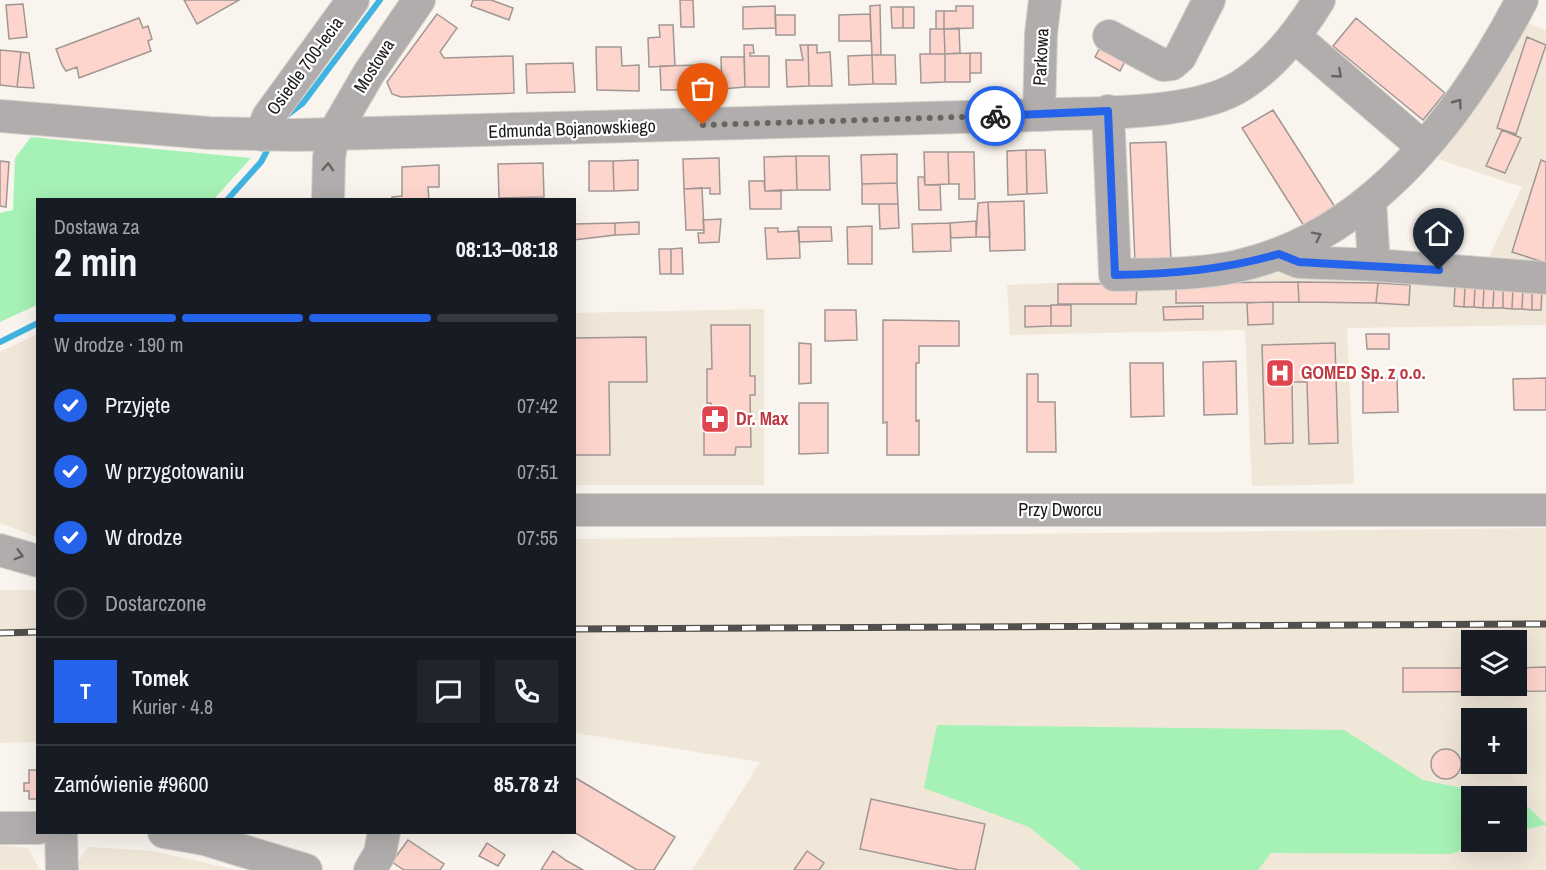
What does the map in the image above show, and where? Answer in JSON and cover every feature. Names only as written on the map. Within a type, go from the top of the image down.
[{"type":"street","name":"Osiedle 700-lecia","points":[[261,135],[268,117],[353,0]]},
{"type":"street","name":"Mostowa","points":[[333,135],[369,73],[419,0]]},
{"type":"street","name":"Parkowa","points":[[1039,115],[1041,34],[1045,0]]},
{"type":"street","points":[[1109,36],[1163,64],[1172,64],[1180,57],[1209,0]]},
{"type":"street","name":"Edmunda Bojanowskiego","points":[[0,116],[209,133],[333,135],[1039,115],[1108,111],[1200,102],[1241,86],[1294,36],[1319,0]]},
{"type":"street","points":[[1108,111],[1115,275],[1180,273],[1226,267],[1279,254],[1321,235],[1370,200],[1423,147],[1495,51],[1522,0]]},
{"type":"street","points":[[1294,36],[1423,147]]},
{"type":"street","points":[[328,198],[329,158],[333,135]]},
{"type":"street","points":[[1370,200],[1374,265]]},
{"type":"street","points":[[1279,254],[1299,262],[1374,265],[1546,278]]},
{"type":"street","name":"Przy Dworcu","points":[[576,510],[1546,510]]},
{"type":"street","points":[[0,550],[36,560]]},
{"type":"street","points":[[0,828],[36,828]]},
{"type":"street","points":[[61,834],[62,870]]},
{"type":"street","points":[[175,834],[204,839],[306,870]]},
{"type":"street","points":[[370,870],[378,835]]},
{"type":"shaded area","points":[[1525,21],[1546,31],[1546,325],[1347,328],[1354,484],[1252,486],[1245,330],[1010,335],[1007,285],[1296,272],[1480,276],[1522,187],[1438,159]]},
{"type":"shaded area","points":[[764,309],[764,485],[576,485],[576,313]]},
{"type":"shaded area","points":[[36,334],[36,537],[0,523],[0,352]]},
{"type":"shaded area","points":[[1546,528],[1546,870],[692,870],[760,762],[576,733],[576,539]]},
{"type":"shaded area","points":[[0,590],[36,590],[36,742],[0,743]]},
{"type":"shaded area","points":[[0,845],[28,848],[40,870],[0,870]]},
{"type":"shaded area","points":[[88,847],[154,851],[236,870],[65,870],[73,869]]},
{"type":"green space","points":[[31,137],[251,158],[215,198],[36,198],[36,305],[0,322],[0,213],[13,210],[15,158]]},
{"type":"green space","points":[[937,725],[1344,730],[1423,780],[1461,788],[1461,850],[1451,854],[1271,853],[1258,870],[1082,870],[1029,827],[924,788]]},
{"type":"green space","points":[[1527,806],[1546,824],[1527,829]]},
{"type":"building","points":[[184,0],[239,0],[197,24]]},
{"type":"building","points":[[473,0],[491,0],[513,8],[509,20],[471,6]]},
{"type":"building","points":[[680,0],[693,0],[694,27],[681,27]]},
{"type":"building","points":[[23,4],[27,37],[9,39],[6,5]]},
{"type":"building","points":[[880,5],[881,55],[872,55],[870,6]]},
{"type":"building","points":[[775,6],[776,28],[743,29],[743,7]]},
{"type":"building","points":[[956,6],[973,6],[973,28],[944,29],[944,11],[956,11]]},
{"type":"building","points":[[891,7],[903,7],[903,28],[892,28]]},
{"type":"building","points":[[903,7],[914,7],[914,28],[903,28]]},
{"type":"building","points":[[936,11],[944,11],[944,29],[936,29]]},
{"type":"building","points":[[437,14],[457,28],[440,52],[444,58],[513,56],[514,93],[401,97],[392,94],[387,82]]},
{"type":"building","points":[[870,14],[871,41],[839,41],[839,15]]},
{"type":"building","points":[[775,15],[795,15],[795,35],[776,35]]},
{"type":"building","points":[[139,18],[143,28],[148,26],[152,39],[148,41],[151,51],[79,78],[77,67],[66,71],[62,65],[56,49]]},
{"type":"building","points":[[1356,18],[1445,93],[1423,120],[1333,46]]},
{"type":"building","points":[[659,25],[673,25],[675,66],[649,67],[648,38],[660,37]]},
{"type":"building","points":[[959,28],[960,53],[945,54],[944,29]]},
{"type":"building","points":[[930,29],[944,29],[945,54],[930,54]]},
{"type":"building","points":[[1527,37],[1546,45],[1516,134],[1497,128]]},
{"type":"building","points":[[1102,44],[1127,57],[1120,71],[1095,57]]},
{"type":"building","points":[[744,45],[753,45],[754,53],[750,53],[750,56],[769,56],[769,87],[745,87]]},
{"type":"building","points":[[800,45],[808,45],[809,86],[787,87],[786,60],[803,60]]},
{"type":"building","points":[[808,45],[817,45],[817,53],[830,52],[832,86],[809,86]]},
{"type":"building","points":[[596,47],[621,47],[622,66],[639,65],[639,91],[597,90]]},
{"type":"building","points":[[0,50],[21,52],[17,87],[0,85]]},
{"type":"building","points":[[21,52],[29,53],[34,88],[17,87]]},
{"type":"building","points":[[970,53],[970,82],[945,82],[945,54]]},
{"type":"building","points":[[970,53],[981,53],[981,73],[970,73]]},
{"type":"building","points":[[920,54],[945,54],[945,82],[921,83]]},
{"type":"building","points":[[872,55],[873,84],[849,85],[848,56]]},
{"type":"building","points":[[872,55],[895,55],[896,84],[873,84]]},
{"type":"building","points":[[721,57],[744,57],[745,87],[722,89]]},
{"type":"building","points":[[573,63],[575,92],[527,93],[526,64]]},
{"type":"building","points":[[702,65],[702,90],[661,90],[660,66]]},
{"type":"building","points":[[1273,110],[1335,207],[1304,226],[1242,128]]},
{"type":"building","points":[[1502,130],[1521,138],[1505,173],[1486,166]]},
{"type":"building","points":[[1166,142],[1171,261],[1135,263],[1130,143]]},
{"type":"building","points":[[1026,150],[1045,150],[1047,193],[1027,194]]},
{"type":"building","points":[[1026,150],[1027,194],[1008,195],[1007,151]]},
{"type":"building","points":[[924,152],[948,152],[949,184],[925,185]]},
{"type":"building","points":[[948,152],[974,152],[975,199],[959,199],[959,184],[949,184]]},
{"type":"building","points":[[897,154],[897,183],[862,184],[861,155]]},
{"type":"building","points":[[796,156],[797,190],[765,191],[764,157]]},
{"type":"building","points":[[796,156],[829,156],[830,190],[797,190]]},
{"type":"building","points":[[719,158],[720,194],[710,194],[710,188],[684,189],[683,159]]},
{"type":"building","points":[[638,160],[638,190],[614,191],[613,161]]},
{"type":"building","points":[[1541,160],[1546,162],[1546,263],[1512,252]]},
{"type":"building","points":[[0,161],[9,162],[6,207],[0,206]]},
{"type":"building","points":[[589,161],[613,161],[614,191],[589,191]]},
{"type":"building","points":[[543,163],[544,197],[499,198],[498,164]]},
{"type":"building","points":[[439,165],[439,187],[428,187],[429,198],[392,198],[402,196],[402,167]]},
{"type":"building","points":[[918,177],[924,177],[925,185],[940,185],[941,210],[919,210]]},
{"type":"building","points":[[749,181],[764,181],[765,191],[781,190],[781,209],[750,209]]},
{"type":"building","points":[[897,183],[898,204],[862,204],[862,184]]},
{"type":"building","points":[[702,188],[704,230],[686,230],[684,189]]},
{"type":"building","points":[[1024,201],[1025,250],[990,251],[988,202]]},
{"type":"building","points":[[988,202],[990,237],[976,237],[978,203]]},
{"type":"building","points":[[879,204],[898,204],[899,228],[880,229]]},
{"type":"building","points":[[721,219],[719,242],[699,243],[698,233],[704,233],[703,220]]},
{"type":"building","points":[[976,221],[976,237],[951,238],[950,223]]},
{"type":"building","points":[[639,222],[639,234],[615,235],[615,223]]},
{"type":"building","points":[[615,223],[615,235],[576,240],[576,224]]},
{"type":"building","points":[[950,223],[951,251],[913,252],[912,224]]},
{"type":"building","points":[[872,226],[872,264],[848,264],[847,227]]},
{"type":"building","points":[[798,227],[831,227],[832,241],[799,242]]},
{"type":"building","points":[[765,228],[778,228],[778,232],[799,231],[800,258],[767,259]]},
{"type":"building","points":[[682,248],[683,274],[671,274],[671,249]]},
{"type":"building","points":[[659,249],[671,249],[671,274],[660,274]]},
{"type":"building","points":[[1298,282],[1299,302],[1176,303],[1176,283]]},
{"type":"building","points":[[1298,282],[1378,283],[1376,303],[1299,302]]},
{"type":"building","points":[[1378,283],[1410,285],[1409,305],[1376,303]]},
{"type":"building","points":[[1058,284],[1137,284],[1136,304],[1058,304]]},
{"type":"building","points":[[1455,286],[1465,286],[1464,307],[1454,306]]},
{"type":"building","points":[[1465,286],[1475,287],[1474,307],[1464,307]]},
{"type":"building","points":[[1475,287],[1484,287],[1483,308],[1474,307]]},
{"type":"building","points":[[1484,287],[1494,287],[1493,308],[1483,308]]},
{"type":"building","points":[[1494,287],[1503,288],[1503,308],[1493,308]]},
{"type":"building","points":[[1503,288],[1513,288],[1512,309],[1503,308]]},
{"type":"building","points":[[1513,288],[1523,289],[1522,309],[1512,309]]},
{"type":"building","points":[[1523,289],[1532,289],[1532,310],[1522,309]]},
{"type":"building","points":[[1532,289],[1542,289],[1541,310],[1532,310]]},
{"type":"building","points":[[1273,302],[1273,324],[1248,325],[1247,303]]},
{"type":"building","points":[[1051,305],[1071,305],[1071,326],[1051,326]]},
{"type":"building","points":[[1025,306],[1051,306],[1051,326],[1025,327]]},
{"type":"building","points":[[1203,306],[1203,319],[1164,320],[1163,307]]},
{"type":"building","points":[[825,310],[856,310],[857,340],[825,341]]},
{"type":"building","points":[[883,320],[959,321],[959,346],[919,346],[919,363],[916,363],[916,421],[919,420],[919,455],[887,455],[887,422],[883,423]]},
{"type":"building","points":[[711,325],[750,325],[750,376],[755,376],[755,395],[750,395],[751,447],[736,447],[735,455],[704,455],[704,424],[712,424],[711,403],[707,403],[707,369],[712,369]]},
{"type":"building","points":[[1366,334],[1389,334],[1389,349],[1367,349]]},
{"type":"building","points":[[646,337],[647,382],[609,382],[610,455],[576,455],[576,338]]},
{"type":"building","points":[[799,343],[811,344],[811,383],[799,384]]},
{"type":"building","points":[[1335,343],[1338,443],[1309,444],[1307,382],[1292,382],[1293,443],[1265,444],[1262,345]]},
{"type":"building","points":[[1236,361],[1237,414],[1204,415],[1203,362]]},
{"type":"building","points":[[1130,363],[1163,363],[1164,416],[1131,417]]},
{"type":"building","points":[[1027,374],[1038,374],[1038,402],[1055,402],[1056,452],[1027,452]]},
{"type":"building","points":[[1363,378],[1397,378],[1398,412],[1363,413]]},
{"type":"building","points":[[1546,378],[1546,410],[1514,410],[1513,379]]},
{"type":"building","points":[[799,403],[828,403],[828,453],[799,454]]},
{"type":"building","points":[[1546,667],[1546,691],[1527,691],[1527,668]]},
{"type":"building","points":[[1403,668],[1461,668],[1461,692],[1403,692]]},
{"type":"building","points":[[1440,750],[1452,750],[1460,758],[1460,770],[1452,778],[1440,778],[1432,770],[1432,758]]},
{"type":"building","points":[[29,770],[36,770],[36,799],[29,799],[29,791],[24,791],[24,783],[29,783]]},
{"type":"building","points":[[576,778],[675,837],[654,870],[637,870],[576,833]]},
{"type":"building","points":[[871,799],[985,824],[975,870],[959,870],[860,849]]},
{"type":"building","points":[[408,840],[444,864],[440,870],[404,870],[392,862]]},
{"type":"building","points":[[487,843],[505,855],[498,866],[479,856]]},
{"type":"building","points":[[553,851],[567,861],[583,870],[541,870]]},
{"type":"building","points":[[807,851],[824,863],[819,870],[794,870]]},
{"type":"waterway","points":[[287,115],[303,103],[380,0]]},
{"type":"waterway","points":[[229,198],[261,162],[270,145]]},
{"type":"waterway","points":[[0,342],[36,324]]},
{"type":"railway","points":[[576,629],[1546,624]]},
{"type":"railway","points":[[0,633],[36,632]]},
{"type":"way so far","points":[[703,125],[995,116]]},
{"type":"place","name":"GOMED Sp. z o.o.","points":[[1280,373]]},
{"type":"place","name":"Dr. Max","points":[[715,419]]},
{"type":"route","points":[[995,116],[1108,111],[1115,275],[1199,271],[1237,266],[1279,254],[1299,262],[1439,270]]}]
